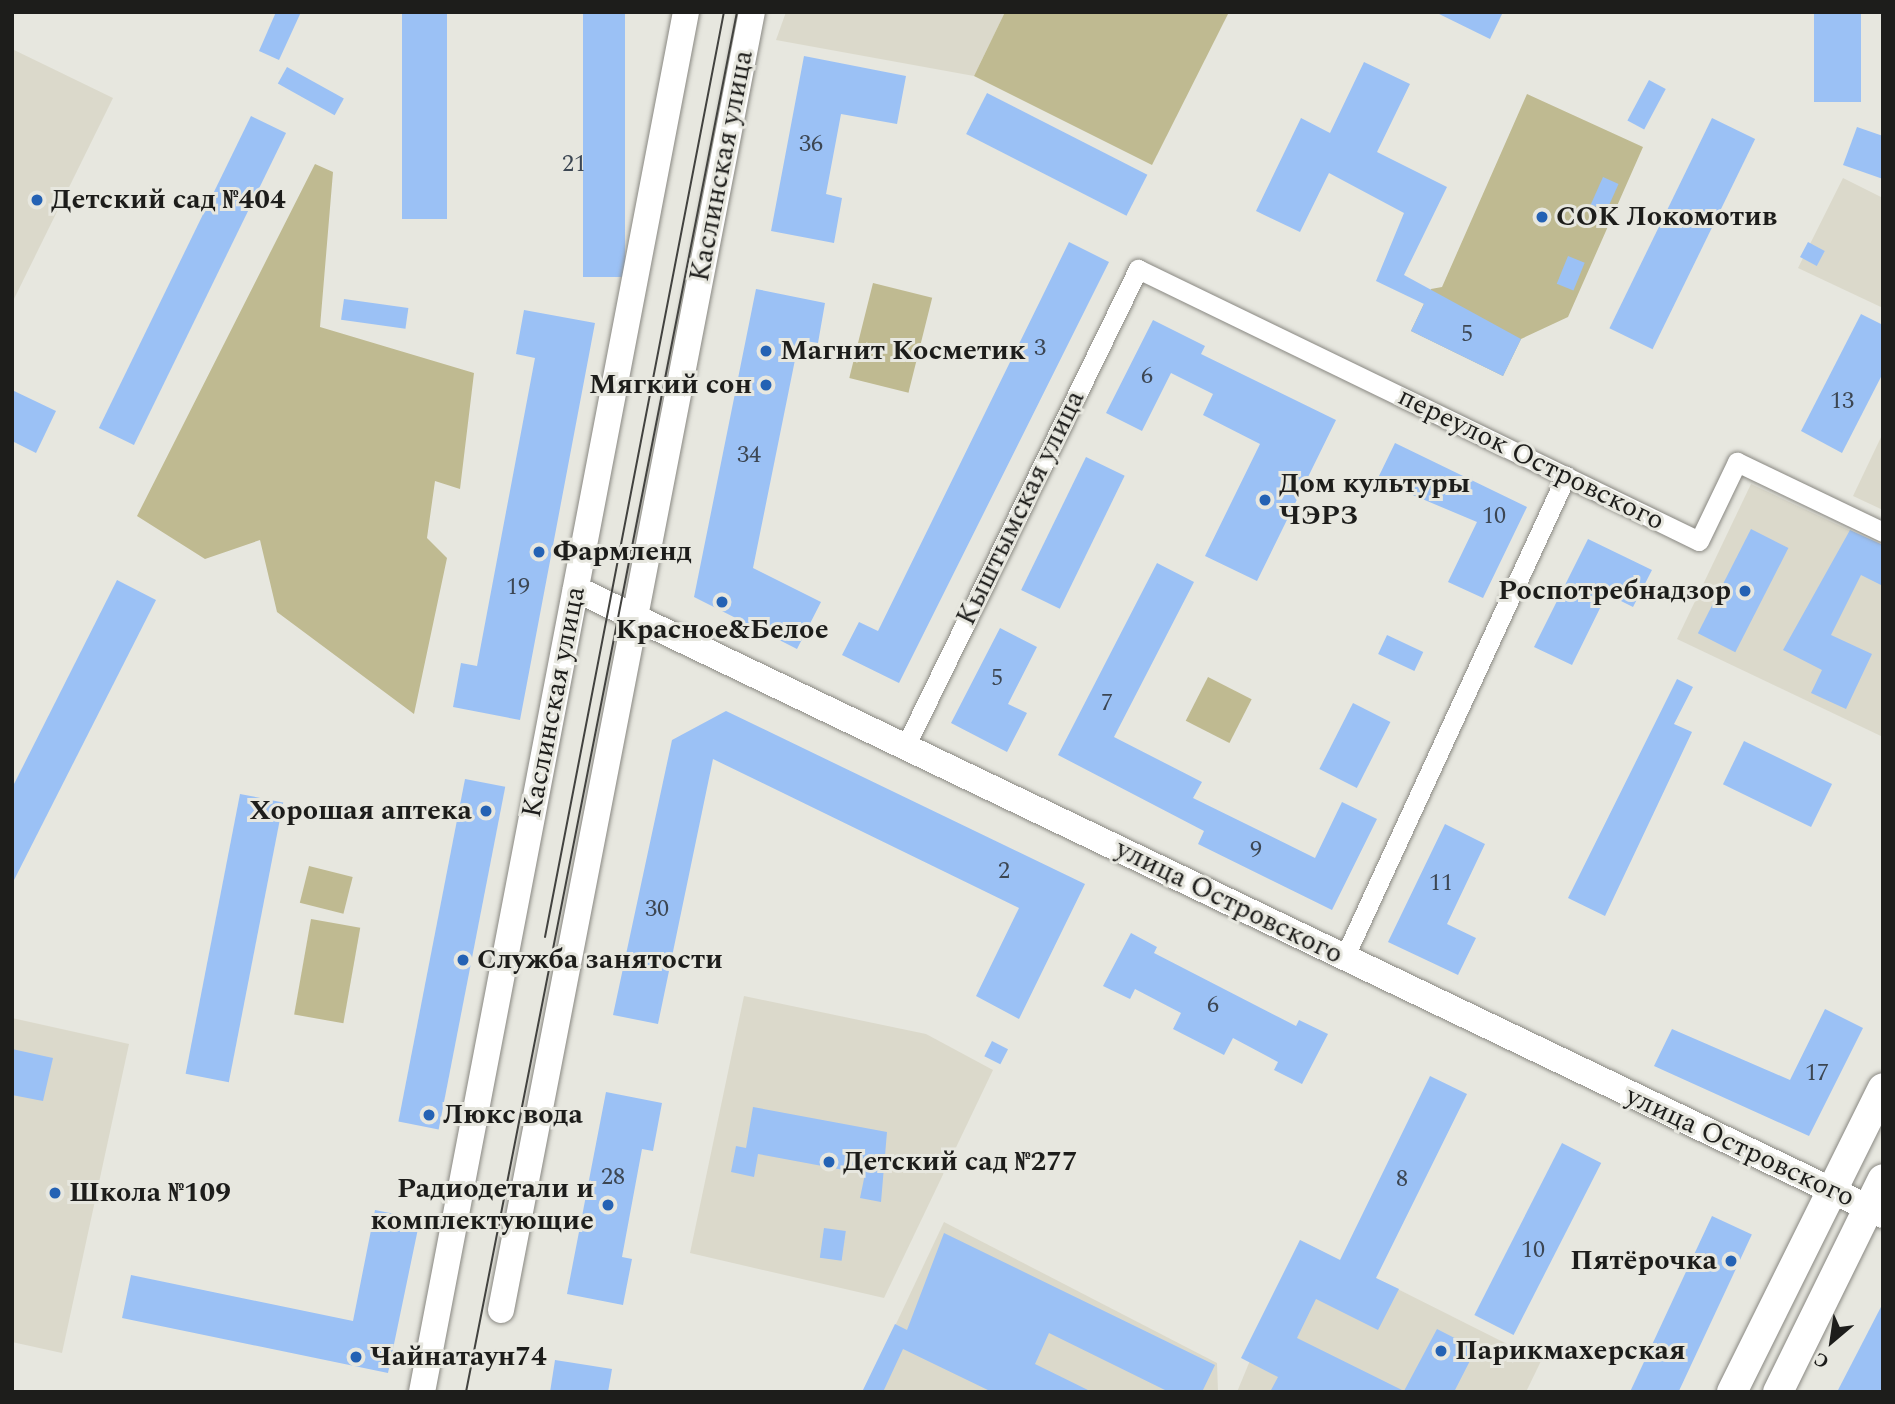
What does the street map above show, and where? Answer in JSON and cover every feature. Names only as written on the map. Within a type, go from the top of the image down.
[{"type":"main road","name":"Каслинская улица","points":[[422,1392],[686,12]]},
{"type":"main road","name":"Каслинская улица","points":[[501,1310],[752,12]]},
{"type":"main road","name":"улица Островского","points":[[576,589],[1875,1212]]},
{"type":"main road","points":[[1732,1392],[1883,1088]]},
{"type":"main road","points":[[1778,1392],[1875,1212],[1883,1179]]},
{"type":"street","name":"переулок Островского","points":[[1138,269],[1699,541],[1737,462],[1883,532]]},
{"type":"street","name":"Кыштымская улица","points":[[905,747],[1138,269]]},
{"type":"street","points":[[1344,958],[1566,476]]},
{"type":"shaded area","points":[[786,12],[1005,12],[974,76],[776,40]]},
{"type":"shaded area","points":[[1005,12],[1229,12],[1152,165],[974,76]]},
{"type":"shaded area","name":"Детский сад №404","points":[[12,49],[113,98],[12,303]]},
{"type":"shaded area","name":"СОК Локомотив","points":[[1527,94],[1643,147],[1568,317],[1521,339],[1503,376],[1411,331],[1431,289],[1442,287]]},
{"type":"shaded area","points":[[315,164],[333,172],[320,327],[474,373],[460,489],[435,481],[427,538],[447,558],[414,714],[277,612],[260,540],[205,559],[137,516]]},
{"type":"shaded area","points":[[1843,178],[1883,198],[1883,308],[1798,268]]},
{"type":"shaded area","points":[[873,283],[932,298],[908,393],[849,378]]},
{"type":"shaded area","points":[[1883,433],[1883,510],[1853,496]]},
{"type":"shaded area","points":[[1751,484],[1883,546],[1883,737],[1677,639]]},
{"type":"shaded area","points":[[1208,677],[1252,699],[1229,743],[1186,721]]},
{"type":"shaded area","points":[[309,866],[353,877],[343,914],[300,903]]},
{"type":"shaded area","points":[[311,919],[360,928],[343,1023],[294,1015]]},
{"type":"shaded area","name":"Детский сад №277","points":[[744,996],[926,1034],[993,1070],[884,1298],[690,1253]]},
{"type":"shaded area","name":"Школа №109","points":[[12,1018],[129,1044],[62,1353],[12,1342]]},
{"type":"shaded area","points":[[944,1222],[1217,1363],[1218,1392],[864,1392]]},
{"type":"shaded area","points":[[1300,1240],[1541,1361],[1526,1392],[1237,1392]]},
{"type":"building","points":[[276,12],[301,12],[279,60],[259,51]]},
{"type":"building","points":[[402,12],[447,12],[447,219],[402,219]]},
{"type":"building","points":[[583,12],[625,12],[625,277],[583,277]]},
{"type":"building","points":[[1435,12],[1503,12],[1490,39]]},
{"type":"building","points":[[1814,12],[1861,12],[1861,102],[1814,102]]},
{"type":"building","points":[[804,56],[906,76],[897,124],[841,114],[826,194],[842,198],[834,243],[771,231]]},
{"type":"building","points":[[1364,62],[1410,84],[1377,152],[1447,187],[1404,275],[1521,339],[1503,376],[1411,331],[1424,304],[1376,281],[1404,213],[1329,173],[1300,232],[1256,211],[1301,118],[1330,133]]},
{"type":"building","points":[[287,67],[344,99],[335,115],[278,84]]},
{"type":"building","points":[[1649,80],[1666,89],[1644,130],[1627,121]]},
{"type":"building","points":[[987,93],[1147,175],[1126,216],[966,134]]},
{"type":"building","points":[[251,116],[286,133],[134,445],[99,428]]},
{"type":"building","points":[[1712,118],[1755,139],[1653,349],[1609,328]]},
{"type":"building","points":[[1857,127],[1883,136],[1883,179],[1843,165]]},
{"type":"building","points":[[1603,177],[1619,184],[1606,211],[1591,204]]},
{"type":"building","points":[[1069,242],[1109,262],[899,683],[842,655],[859,622],[878,631]]},
{"type":"building","points":[[1808,242],[1825,251],[1817,266],[1800,257]]},
{"type":"building","points":[[1568,256],[1585,263],[1573,291],[1557,284]]},
{"type":"building","points":[[756,289],[825,303],[818,343],[799,340],[753,568],[821,602],[797,649],[694,597]]},
{"type":"building","points":[[344,299],[408,308],[405,329],[341,320]]},
{"type":"building","points":[[524,310],[595,323],[520,720],[453,707],[461,663],[477,666],[535,358],[516,354]]},
{"type":"building","points":[[1861,314],[1883,325],[1883,373],[1842,453],[1801,431]]},
{"type":"building","name":"Дом культуры ЧЭРЗ","points":[[1153,320],[1205,346],[1201,354],[1336,420],[1257,581],[1205,556],[1260,444],[1203,415],[1213,394],[1171,373],[1142,431],[1106,413]]},
{"type":"building","points":[[12,390],[56,411],[36,453],[12,441]]},
{"type":"building","points":[[1395,443],[1527,507],[1483,598],[1448,582],[1477,522],[1377,480]]},
{"type":"building","points":[[1086,457],[1125,476],[1060,609],[1021,590]]},
{"type":"building","points":[[1751,529],[1788,548],[1735,652],[1698,633]]},
{"type":"building","points":[[1850,530],[1883,545],[1883,586],[1861,575],[1831,635],[1872,654],[1846,709],[1811,693],[1822,670],[1783,650]]},
{"type":"building","points":[[1588,539],[1652,570],[1633,607],[1607,594],[1572,665],[1534,647]]},
{"type":"building","points":[[1157,563],[1194,582],[1114,737],[1202,782],[1193,798],[1315,858],[1342,802],[1377,819],[1332,910],[1198,844],[1204,831],[1058,755]]},
{"type":"building","points":[[117,580],[156,600],[12,884],[12,788]]},
{"type":"building","points":[[1000,628],[1037,647],[1008,704],[1027,713],[1007,752],[951,723]]},
{"type":"building","points":[[1387,635],[1423,652],[1414,671],[1378,654]]},
{"type":"building","points":[[1677,679],[1693,687],[1674,724],[1692,732],[1605,916],[1568,898]]},
{"type":"building","points":[[1353,703],[1390,722],[1357,788],[1319,769]]},
{"type":"building","points":[[726,711],[1085,884],[1019,1019],[976,996],[1019,908],[713,759],[658,1024],[613,1015],[672,740]]},
{"type":"building","points":[[1744,741],[1832,784],[1811,827],[1723,784]]},
{"type":"building","points":[[465,779],[505,787],[439,1129],[398,1122]]},
{"type":"building","points":[[240,794],[283,802],[229,1082],[186,1074]]},
{"type":"building","points":[[1445,824],[1485,844],[1447,924],[1476,938],[1458,975],[1388,942]]},
{"type":"building","points":[[1131,933],[1157,947],[1154,953],[1296,1026],[1299,1020],[1328,1034],[1302,1084],[1274,1070],[1278,1062],[1233,1038],[1224,1055],[1173,1029],[1181,1013],[1135,989],[1130,999],[1103,986]]},
{"type":"building","points":[[1825,1009],[1863,1028],[1809,1136],[1654,1066],[1672,1029],[1790,1080]]},
{"type":"building","points":[[992,1041],[1008,1049],[1000,1064],[984,1056]]},
{"type":"building","points":[[12,1049],[53,1058],[43,1101],[12,1095]]},
{"type":"building","points":[[1430,1076],[1467,1094],[1376,1278],[1399,1289],[1378,1330],[1316,1299],[1297,1338],[1404,1391],[1437,1329],[1476,1349],[1454,1392],[1270,1392],[1278,1377],[1241,1358],[1300,1240],[1340,1260]]},
{"type":"building","points":[[606,1092],[662,1103],[653,1151],[642,1149],[622,1257],[632,1259],[623,1305],[567,1294]]},
{"type":"building","points":[[753,1107],[887,1132],[881,1202],[860,1198],[865,1174],[758,1154],[754,1177],[731,1172],[736,1146],[746,1148]]},
{"type":"building","points":[[1562,1143],[1601,1163],[1514,1335],[1474,1315]]},
{"type":"building","points":[[375,1210],[420,1219],[388,1373],[122,1318],[131,1275],[353,1321]]},
{"type":"building","points":[[1712,1216],[1752,1235],[1678,1392],[1630,1392]]},
{"type":"building","points":[[824,1228],[846,1231],[842,1261],[820,1258]]},
{"type":"building","points":[[944,1233],[1215,1365],[1202,1392],[1169,1392],[1049,1333],[1035,1364],[1092,1392],[992,1392],[903,1349],[883,1392],[862,1392],[895,1324],[907,1330]]},
{"type":"building","points":[[1883,1303],[1883,1392],[1837,1392]]},
{"type":"building","points":[[555,1360],[612,1369],[608,1392],[550,1392]]},
{"type":"tram line","points":[[545,937],[724,12]]},
{"type":"tram line","points":[[466,1392],[737,12]]},
{"type":"place","name":"Детский сад №404","points":[[37,200]]},
{"type":"place","name":"СОК Локомотив","points":[[1542,217]]},
{"type":"place","name":"Магнит Косметик","points":[[766,351]]},
{"type":"place","name":"Мягкий сон","points":[[766,385]]},
{"type":"place","name":"Дом культуры ЧЭРЗ","points":[[1265,500]]},
{"type":"place","name":"Фармленд","points":[[539,552]]},
{"type":"place","name":"Роспотребнадзор","points":[[1745,591]]},
{"type":"place","name":"Красное&Белое","points":[[722,602]]},
{"type":"place","name":"Хорошая аптека","points":[[486,811]]},
{"type":"place","name":"Служба занятости","points":[[463,960]]},
{"type":"place","name":"Люкс вода","points":[[429,1115]]},
{"type":"place","name":"Детский сад №277","points":[[829,1162]]},
{"type":"place","name":"Школа №109","points":[[55,1193]]},
{"type":"place","name":"Радиодетали и комплектующие","points":[[608,1205]]},
{"type":"place","name":"Пятёрочка","points":[[1731,1261]]},
{"type":"place","name":"Парикмахерская","points":[[1441,1351]]},
{"type":"place","name":"Чайнатаун74","points":[[356,1357]]}]
